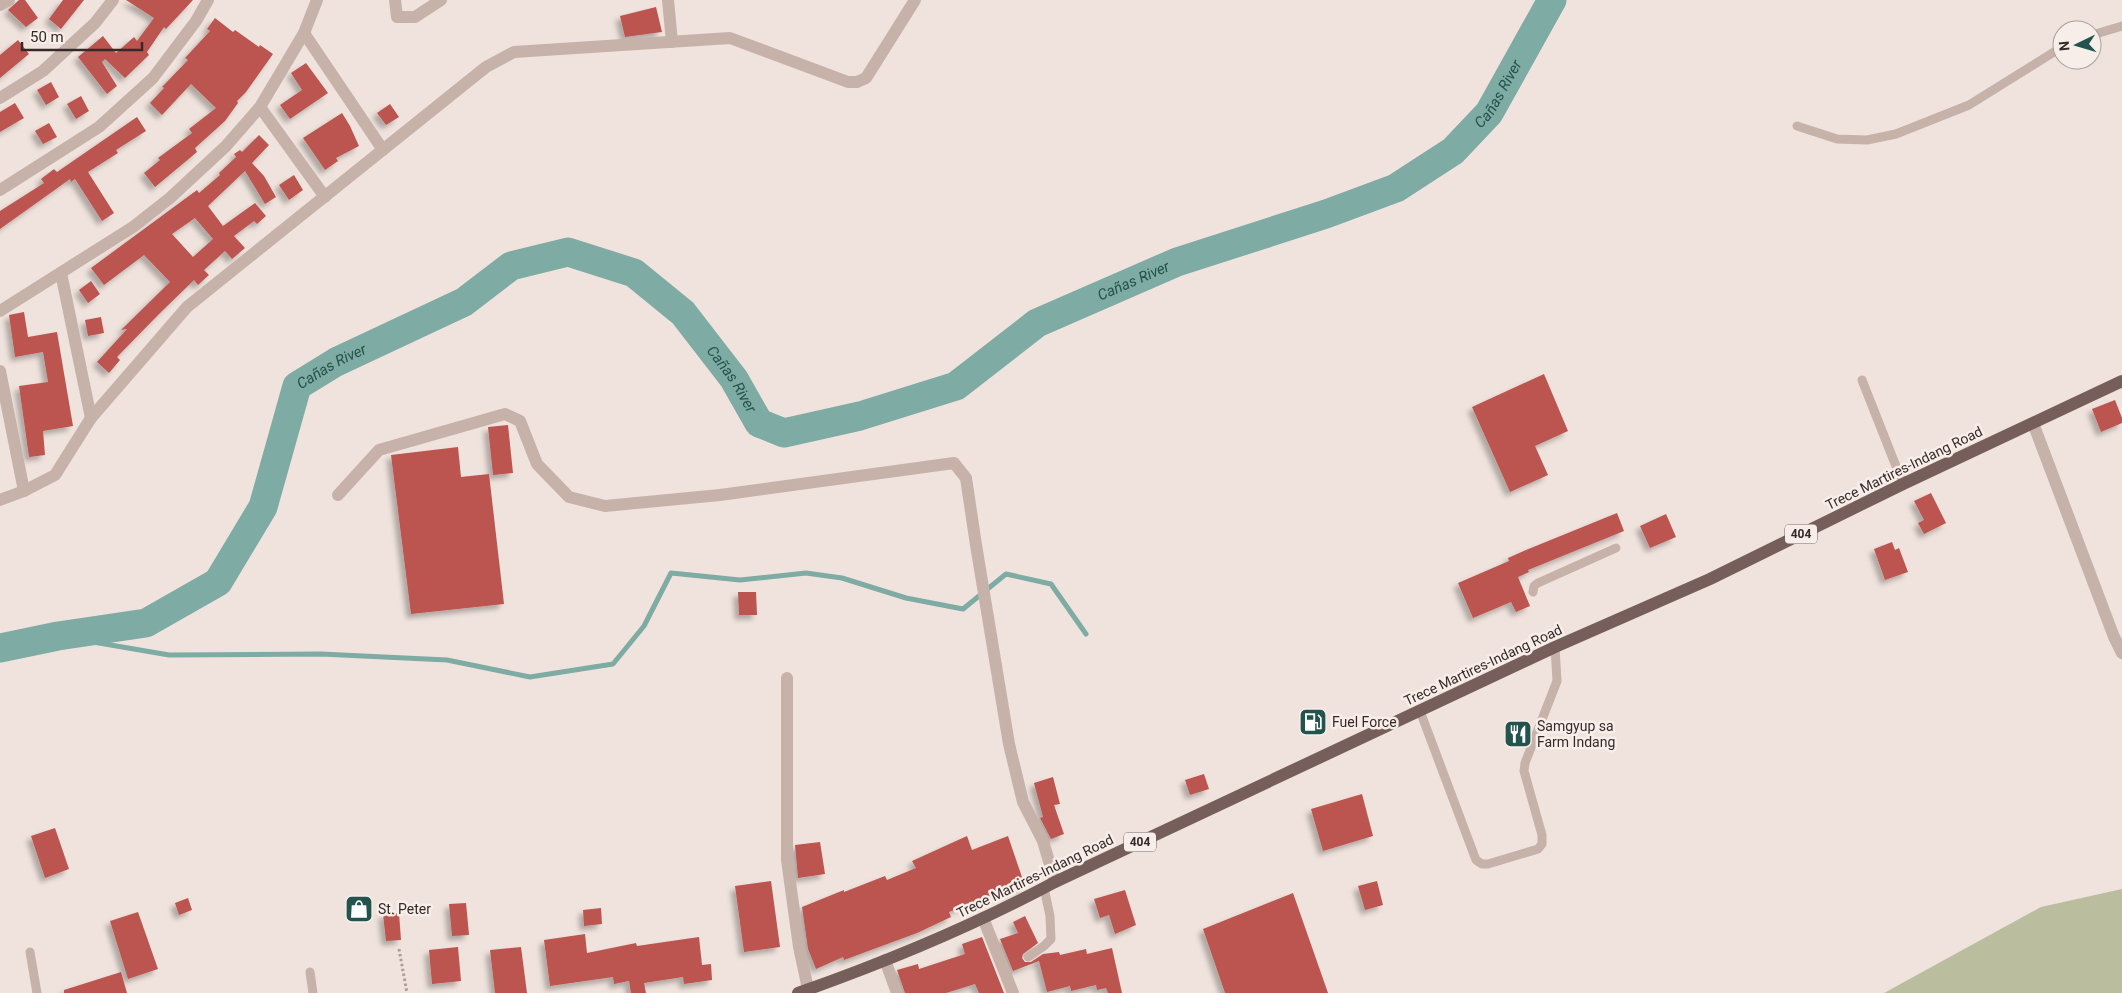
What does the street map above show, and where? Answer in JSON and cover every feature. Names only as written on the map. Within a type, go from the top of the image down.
[{"type":"main road","name":"Trece Martires-Indang Road","points":[[803,991],[885,960],[983,918],[1049,885],[1555,647],[1710,579],[1903,484],[2122,381]]},
{"type":"street","points":[[0,5],[9,0]]},
{"type":"street","points":[[0,98],[43,71],[96,23],[113,0]]},
{"type":"street","points":[[0,190],[99,127],[153,78],[196,21],[208,0]]},
{"type":"street","points":[[0,311],[133,227],[170,198],[226,146],[260,107],[304,33],[317,0]]},
{"type":"street","points":[[394,0],[397,17],[415,17],[442,0]]},
{"type":"street","points":[[668,0],[672,42]]},
{"type":"street","points":[[0,500],[24,491],[55,475],[90,418],[187,308],[486,67],[514,52],[730,38],[848,82],[857,82],[866,78],[915,0]]},
{"type":"street","points":[[304,33],[383,150]]},
{"type":"street","points":[[260,107],[326,197]]},
{"type":"street","points":[[61,273],[90,418]]},
{"type":"street","points":[[0,371],[24,491]]},
{"type":"street","points":[[338,495],[379,450],[505,414],[520,421],[537,464],[569,497],[605,506],[720,495],[954,463],[966,478],[1009,744],[1023,802],[1043,842],[1049,885]]},
{"type":"street","points":[[2034,423],[2114,637],[2122,653]]},
{"type":"street","points":[[787,678],[787,860],[803,991]]},
{"type":"street","points":[[983,918],[1012,993]]},
{"type":"street","points":[[885,960],[897,993]]},
{"type":"lane","points":[[2102,32],[2122,26]]},
{"type":"lane","points":[[1797,126],[1837,139],[1868,140],[1896,134],[1969,105],[2052,53]]},
{"type":"lane","points":[[1862,380],[1903,484]]},
{"type":"lane","points":[[1533,592],[1534,586],[1538,583],[1616,548]]},
{"type":"lane","points":[[1420,711],[1476,860],[1482,864],[1488,864],[1538,849],[1542,844],[1542,835],[1524,771],[1525,763],[1557,681],[1555,647]]},
{"type":"lane","points":[[1028,957],[1051,940],[1049,885]]},
{"type":"lane","points":[[30,952],[37,993]]},
{"type":"lane","points":[[310,972],[313,993]]},
{"type":"path","points":[[399,949],[408,993]]},
{"type":"green space","points":[[2122,889],[2122,993],[1884,993],[2041,907]]},
{"type":"building","points":[[19,0],[25,0],[38,18],[26,27],[8,10]]},
{"type":"building","points":[[63,0],[84,0],[61,29],[49,19]]},
{"type":"building","points":[[126,0],[193,0],[166,29],[164,27],[147,52],[149,55],[125,78],[105,59],[102,62],[117,86],[107,94],[78,57],[103,36],[116,53],[134,37],[137,41],[154,18]]},
{"type":"building","points":[[656,7],[662,32],[625,37],[620,16]]},
{"type":"building","points":[[215,18],[233,32],[235,30],[259,47],[260,45],[273,54],[246,92],[237,101],[238,103],[225,121],[195,148],[197,152],[155,187],[144,173],[160,160],[158,158],[192,133],[189,129],[216,108],[191,84],[162,115],[150,103],[164,88],[162,87],[188,60],[185,58],[210,31],[207,29]]},
{"type":"building","points":[[18,40],[29,54],[0,78],[0,55]]},
{"type":"building","points":[[306,63],[328,93],[290,119],[280,105],[302,90],[291,73]]},
{"type":"building","points":[[51,82],[59,97],[46,105],[37,90]]},
{"type":"building","points":[[81,96],[89,111],[76,119],[67,104]]},
{"type":"building","points":[[15,103],[24,118],[0,132],[0,112]]},
{"type":"building","points":[[390,104],[399,117],[386,125],[377,113]]},
{"type":"building","points":[[342,113],[359,146],[336,158],[338,161],[325,170],[303,138]]},
{"type":"building","points":[[137,117],[146,131],[116,150],[118,153],[88,172],[114,213],[102,221],[75,179],[71,182],[70,179],[0,229],[0,211],[44,183],[41,179],[54,169],[57,172]]},
{"type":"building","points":[[49,123],[57,137],[43,144],[35,131]]},
{"type":"building","points":[[259,135],[269,145],[252,163],[264,176],[276,197],[265,204],[245,171],[208,206],[223,226],[255,203],[266,216],[257,224],[254,221],[234,236],[245,248],[232,259],[225,251],[204,270],[209,275],[198,285],[194,280],[159,314],[117,357],[120,360],[109,373],[97,362],[127,329],[121,330],[170,282],[144,255],[104,285],[91,268],[197,190],[199,193],[220,175],[219,173],[236,157],[234,154],[240,150],[242,152]],"holes":[[[195,218],[213,239],[193,257],[172,234]]]},
{"type":"building","points":[[294,175],[303,190],[289,200],[279,185]]},
{"type":"building","points":[[91,281],[100,294],[88,303],[79,290]]},
{"type":"building","points":[[24,312],[28,337],[57,332],[73,426],[43,431],[45,455],[29,457],[19,386],[48,382],[43,352],[15,357],[9,315]]},
{"type":"building","points":[[101,317],[104,333],[88,336],[85,320]]},
{"type":"building","points":[[1544,374],[1568,431],[1535,446],[1548,475],[1510,492],[1472,407]]},
{"type":"building","points":[[2115,400],[2122,423],[2101,432],[2092,409]]},
{"type":"building","points":[[508,425],[513,473],[493,475],[488,427]]},
{"type":"building","points":[[458,447],[461,477],[489,474],[504,604],[411,614],[391,455]]},
{"type":"building","points":[[1931,493],[1946,523],[1924,534],[1918,523],[1924,520],[1914,501]]},
{"type":"building","points":[[1617,513],[1624,531],[1528,570],[1529,572],[1518,577],[1530,606],[1516,612],[1511,602],[1473,618],[1458,583],[1509,561],[1508,558],[1526,550]]},
{"type":"building","points":[[1666,514],[1676,537],[1650,548],[1640,526]]},
{"type":"building","points":[[1892,542],[1895,550],[1899,548],[1908,572],[1885,580],[1874,549]]},
{"type":"building","points":[[738,592],[756,592],[757,615],[739,615]]},
{"type":"building","points":[[1204,774],[1209,789],[1190,795],[1185,780]]},
{"type":"building","points":[[1053,777],[1060,804],[1054,805],[1064,834],[1051,839],[1040,818],[1043,817],[1034,783]]},
{"type":"building","points":[[1362,794],[1373,836],[1323,851],[1311,809]]},
{"type":"building","points":[[55,828],[69,869],[45,878],[31,836]]},
{"type":"building","points":[[967,836],[972,850],[1008,836],[1025,886],[1005,893],[994,894],[949,912],[951,917],[917,933],[844,960],[843,957],[816,969],[808,949],[802,907],[844,890],[844,892],[885,876],[887,880],[916,868],[912,861]]},
{"type":"building","points":[[820,842],[825,874],[798,878],[795,845]]},
{"type":"building","points":[[771,881],[780,947],[744,952],[735,886]]},
{"type":"building","points":[[1377,881],[1383,905],[1365,910],[1358,886]]},
{"type":"building","points":[[1125,890],[1136,925],[1115,934],[1109,915],[1100,918],[1094,899]]},
{"type":"building","points":[[1293,893],[1328,993],[1225,993],[1203,929]]},
{"type":"building","points":[[188,898],[192,910],[179,915],[175,903]]},
{"type":"building","points":[[466,903],[469,935],[452,936],[449,904]]},
{"type":"building","points":[[601,908],[602,924],[584,926],[583,910]]},
{"type":"building","points":[[138,912],[158,969],[128,979],[110,921]]},
{"type":"building","points":[[399,913],[401,940],[386,941],[383,914]]},
{"type":"building","points":[[1025,916],[1038,943],[1023,954],[1022,958],[1025,962],[1031,962],[1043,954],[1059,952],[1060,955],[1086,949],[1087,954],[1112,948],[1122,993],[1108,993],[1106,988],[1097,990],[1096,985],[1071,991],[1070,986],[1047,992],[1039,961],[1013,971],[1000,939],[1018,933],[1013,922]]},
{"type":"building","points":[[585,934],[587,953],[636,943],[637,946],[699,937],[702,965],[711,964],[712,980],[684,984],[683,977],[644,983],[646,993],[631,993],[629,981],[614,984],[613,977],[550,986],[544,940]]},
{"type":"building","points":[[982,937],[1004,993],[979,993],[975,984],[946,993],[905,993],[897,970],[918,964],[919,969],[965,954],[962,944]]},
{"type":"building","points":[[458,947],[461,981],[432,984],[429,950]]},
{"type":"building","points":[[521,947],[527,993],[495,993],[490,950]]},
{"type":"building","points":[[121,972],[127,993],[64,993],[64,990]]},
{"type":"waterway","name":"Cañas River","points":[[0,648],[58,636],[146,623],[218,582],[263,507],[297,386],[336,362],[464,302],[511,266],[568,252],[634,273],[683,313],[734,379],[759,423],[784,433],[860,416],[956,386],[1037,323],[1177,262],[1326,214],[1396,188],[1453,151],[1489,113],[1552,0]]},
{"type":"waterway","points":[[58,636],[169,655],[321,654],[447,660],[530,677],[613,664],[644,626],[671,573],[740,580],[806,573],[842,578],[906,598],[963,609],[1006,574],[1051,584],[1086,634]]},
{"type":"place","name":"Fuel Force","points":[[1313,722]]},
{"type":"place","name":"Samgyup sa Farm Indang","points":[[1518,734]]},
{"type":"place","name":"St. Peter","points":[[359,909]]}]
